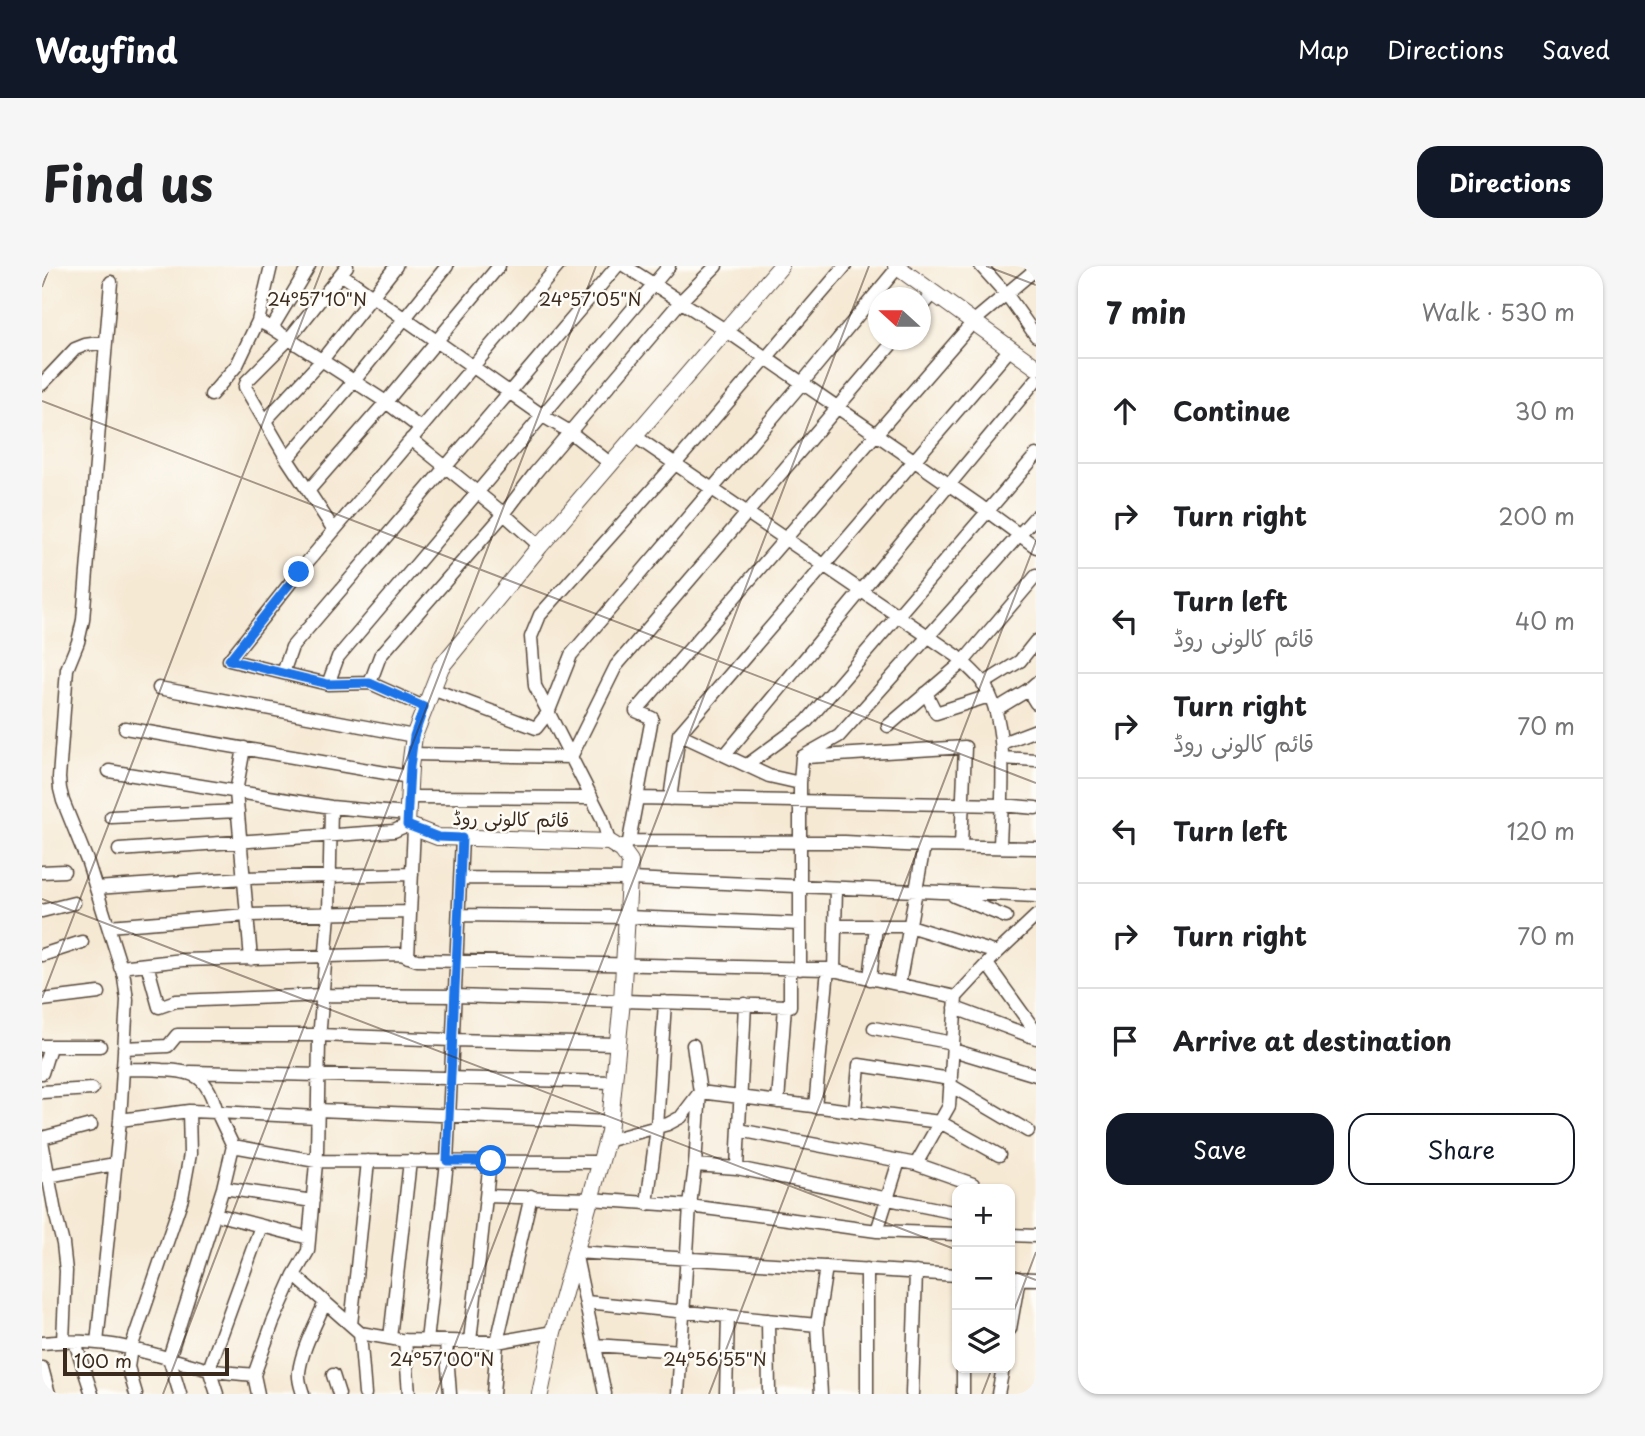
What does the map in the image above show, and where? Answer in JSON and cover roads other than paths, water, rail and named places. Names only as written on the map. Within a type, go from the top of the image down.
[{"type":"street","points":[[211,395],[237,365],[258,321],[271,266]]},
{"type":"street","points":[[272,328],[309,266]]},
{"type":"street","points":[[265,421],[321,360],[396,266]]},
{"type":"street","points":[[287,459],[354,382],[447,266]]},
{"type":"street","points":[[308,491],[499,266]]},
{"type":"street","points":[[424,707],[370,683],[328,684],[229,660],[334,530],[558,266]]},
{"type":"street","points":[[282,673],[292,647],[617,266]]},
{"type":"street","points":[[625,266],[727,331],[1036,547]]},
{"type":"street","points":[[328,684],[338,657],[669,266]]},
{"type":"street","points":[[370,683],[380,656],[504,514],[681,301],[716,266]]},
{"type":"street","points":[[540,1394],[553,1332],[610,1122],[630,861],[602,818],[535,686],[531,637],[540,615],[675,464],[845,266]]},
{"type":"street","points":[[981,266],[1007,295],[1036,336]]},
{"type":"street","points":[[408,957],[412,874],[409,776],[414,736],[441,667],[540,546],[727,331],[778,267]]},
{"type":"street","points":[[432,689],[536,728],[548,713],[571,655],[802,384],[897,267],[1036,367]]},
{"type":"street","points":[[620,844],[637,798],[652,718],[636,712],[974,321],[1036,269]]},
{"type":"street","points":[[334,530],[287,459],[245,387],[247,381],[289,339],[344,270],[372,295],[543,416],[570,432],[611,464]]},
{"type":"street","points":[[97,1343],[120,1120],[127,1000],[124,977],[88,863],[63,801],[59,778],[67,669],[83,620],[111,282]]},
{"type":"street","points":[[931,296],[934,293]]},
{"type":"street","points":[[258,321],[386,402],[420,428]]},
{"type":"street","points":[[42,384],[75,349],[106,342]]},
{"type":"street","points":[[670,799],[679,734],[1011,348]]},
{"type":"street","points":[[570,757],[616,666],[886,350]]},
{"type":"street","points":[[724,755],[1036,380]]},
{"type":"street","points":[[636,437],[963,662],[986,690],[995,710],[1002,743],[1000,847]]},
{"type":"street","points":[[411,439],[540,546]]},
{"type":"street","points":[[747,765],[807,721],[1036,455]]},
{"type":"street","points":[[802,757],[839,736],[1036,516]]},
{"type":"street","points":[[888,726],[963,662],[1036,576]]},
{"type":"street","points":[[926,693],[936,713],[986,690],[1020,661],[1036,641]]},
{"type":"street","points":[[995,710],[1032,687],[1036,703]]},
{"type":"street","points":[[159,688],[414,736]]},
{"type":"street","points":[[125,728],[409,776]]},
{"type":"street","points":[[1002,743],[1036,730]]},
{"type":"street","points":[[679,734],[769,776],[800,783]]},
{"type":"street","points":[[802,757],[965,747],[961,846]]},
{"type":"street","points":[[244,748],[236,792],[251,959]]},
{"type":"street","points":[[412,754],[570,757]]},
{"type":"street","points":[[147,964],[159,1007],[176,1000],[323,995],[455,996],[790,1006],[800,924],[802,757]]},
{"type":"street","points":[[1002,758],[1036,760]]},
{"type":"street","points":[[109,771],[409,822]]},
{"type":"street","points":[[408,797],[592,798]]},
{"type":"street","points":[[637,798],[964,804],[1036,808]]},
{"type":"street","points":[[258,1394],[254,1375],[273,1322],[294,1275],[309,1251],[316,1161],[319,1035],[329,914],[331,807]]},
{"type":"street","points":[[111,817],[238,811]]},
{"type":"street","points":[[119,850],[394,831],[409,822]]},
{"type":"street","name":"قائم کالونی روڈ","points":[[409,822],[438,837],[620,844]]},
{"type":"street","points":[[428,1341],[447,1161],[462,838]]},
{"type":"street","points":[[620,844],[801,841],[1036,848]]},
{"type":"street","points":[[899,985],[924,846]]},
{"type":"street","points":[[42,872],[64,871]]},
{"type":"street","points":[[96,888],[244,878],[412,874]]},
{"type":"street","points":[[461,878],[629,879],[1036,896]]},
{"type":"street","points":[[815,1107],[831,970],[836,888]]},
{"type":"street","points":[[944,892],[1006,917]]},
{"type":"street","points":[[42,911],[75,903]]},
{"type":"street","points":[[108,926],[247,915],[410,912]]},
{"type":"street","points":[[459,915],[627,917],[800,924]]},
{"type":"street","points":[[916,1164],[949,1106],[956,1003],[997,953],[1034,924]]},
{"type":"street","points":[[835,926],[909,926],[997,953]]},
{"type":"street","points":[[870,979],[876,926]]},
{"type":"street","points":[[42,955],[82,942]]},
{"type":"street","points":[[120,967],[183,960],[401,954],[417,960],[831,970],[899,985],[956,1003],[1036,1038]]},
{"type":"street","points":[[987,964],[1036,1031]]},
{"type":"street","points":[[42,1000],[99,993]]},
{"type":"street","points":[[647,1204],[657,1127],[665,1002]]},
{"type":"street","points":[[737,1168],[746,1004]]},
{"type":"street","points":[[778,1102],[785,1006]]},
{"type":"street","points":[[874,1028],[953,1046],[1036,1075]]},
{"type":"street","points":[[124,1048],[168,1046],[177,1035],[319,1035],[617,1044]]},
{"type":"street","points":[[678,1394],[700,1092],[693,1045]]},
{"type":"street","points":[[42,1073],[46,1046],[100,1046]]},
{"type":"street","points":[[855,1112],[859,1065],[950,1082],[1028,1132]]},
{"type":"street","points":[[122,1069],[614,1082]]},
{"type":"street","points":[[180,1394],[169,1358],[223,1188],[233,1146],[205,1083],[190,1072]]},
{"type":"street","points":[[42,1093],[92,1089]]},
{"type":"street","points":[[606,1141],[668,1124],[681,1117],[700,1092]]},
{"type":"street","points":[[700,1092],[940,1122],[999,1155]]},
{"type":"street","points":[[120,1120],[189,1111],[449,1115],[610,1122]]},
{"type":"street","points":[[136,1394],[128,1367],[131,1348],[182,1198],[190,1154],[189,1111]]},
{"type":"street","points":[[91,1125],[42,1140],[45,1176],[63,1244],[69,1341],[92,1394]]},
{"type":"street","points":[[739,1130],[916,1164],[973,1184]]},
{"type":"street","points":[[233,1146],[316,1161],[600,1162]]},
{"type":"street","points":[[365,1394],[355,1329],[368,1161]]},
{"type":"street","points":[[390,1338],[410,1161]]},
{"type":"street","points":[[470,1341],[491,1161]]},
{"type":"street","points":[[877,1231],[899,1161]]},
{"type":"street","points":[[45,1176],[115,1164]]},
{"type":"street","points":[[695,1165],[737,1168],[952,1212]]},
{"type":"street","points":[[223,1188],[313,1201]]},
{"type":"street","points":[[487,1196],[531,1196],[690,1206],[877,1231],[952,1234]]},
{"type":"street","points":[[492,1394],[497,1342],[531,1196]]},
{"type":"street","points":[[215,1214],[309,1238]]},
{"type":"street","points":[[217,1394],[209,1369],[261,1226]]},
{"type":"street","points":[[1015,1235],[1036,1236]]},
{"type":"street","points":[[575,1252],[952,1275]]},
{"type":"street","points":[[575,1252],[605,1394]]},
{"type":"street","points":[[821,1394],[817,1325],[826,1267]]},
{"type":"street","points":[[867,1269],[867,1394]]},
{"type":"street","points":[[912,1394],[916,1272]]},
{"type":"street","points":[[294,1275],[355,1329],[390,1338],[497,1342],[553,1332]]},
{"type":"street","points":[[1015,1278],[1036,1279]]},
{"type":"street","points":[[303,1394],[299,1371],[325,1302]]},
{"type":"street","points":[[586,1302],[817,1325]]},
{"type":"street","points":[[726,1394],[728,1316]]},
{"type":"street","points":[[768,1320],[769,1394]]},
{"type":"street","points":[[405,1340],[409,1394]]},
{"type":"street","points":[[42,1343],[69,1341],[131,1348],[209,1369],[254,1375]]},
{"type":"street","points":[[446,1341],[450,1394]]},
{"type":"street","points":[[595,1345],[681,1351]]},
{"type":"street","points":[[42,1367],[49,1394]]},
{"type":"street","points":[[963,1373],[963,1394]]},
{"type":"street","points":[[998,1394],[1002,1373]]},
{"type":"street","points":[[334,1375],[338,1394]]}]
